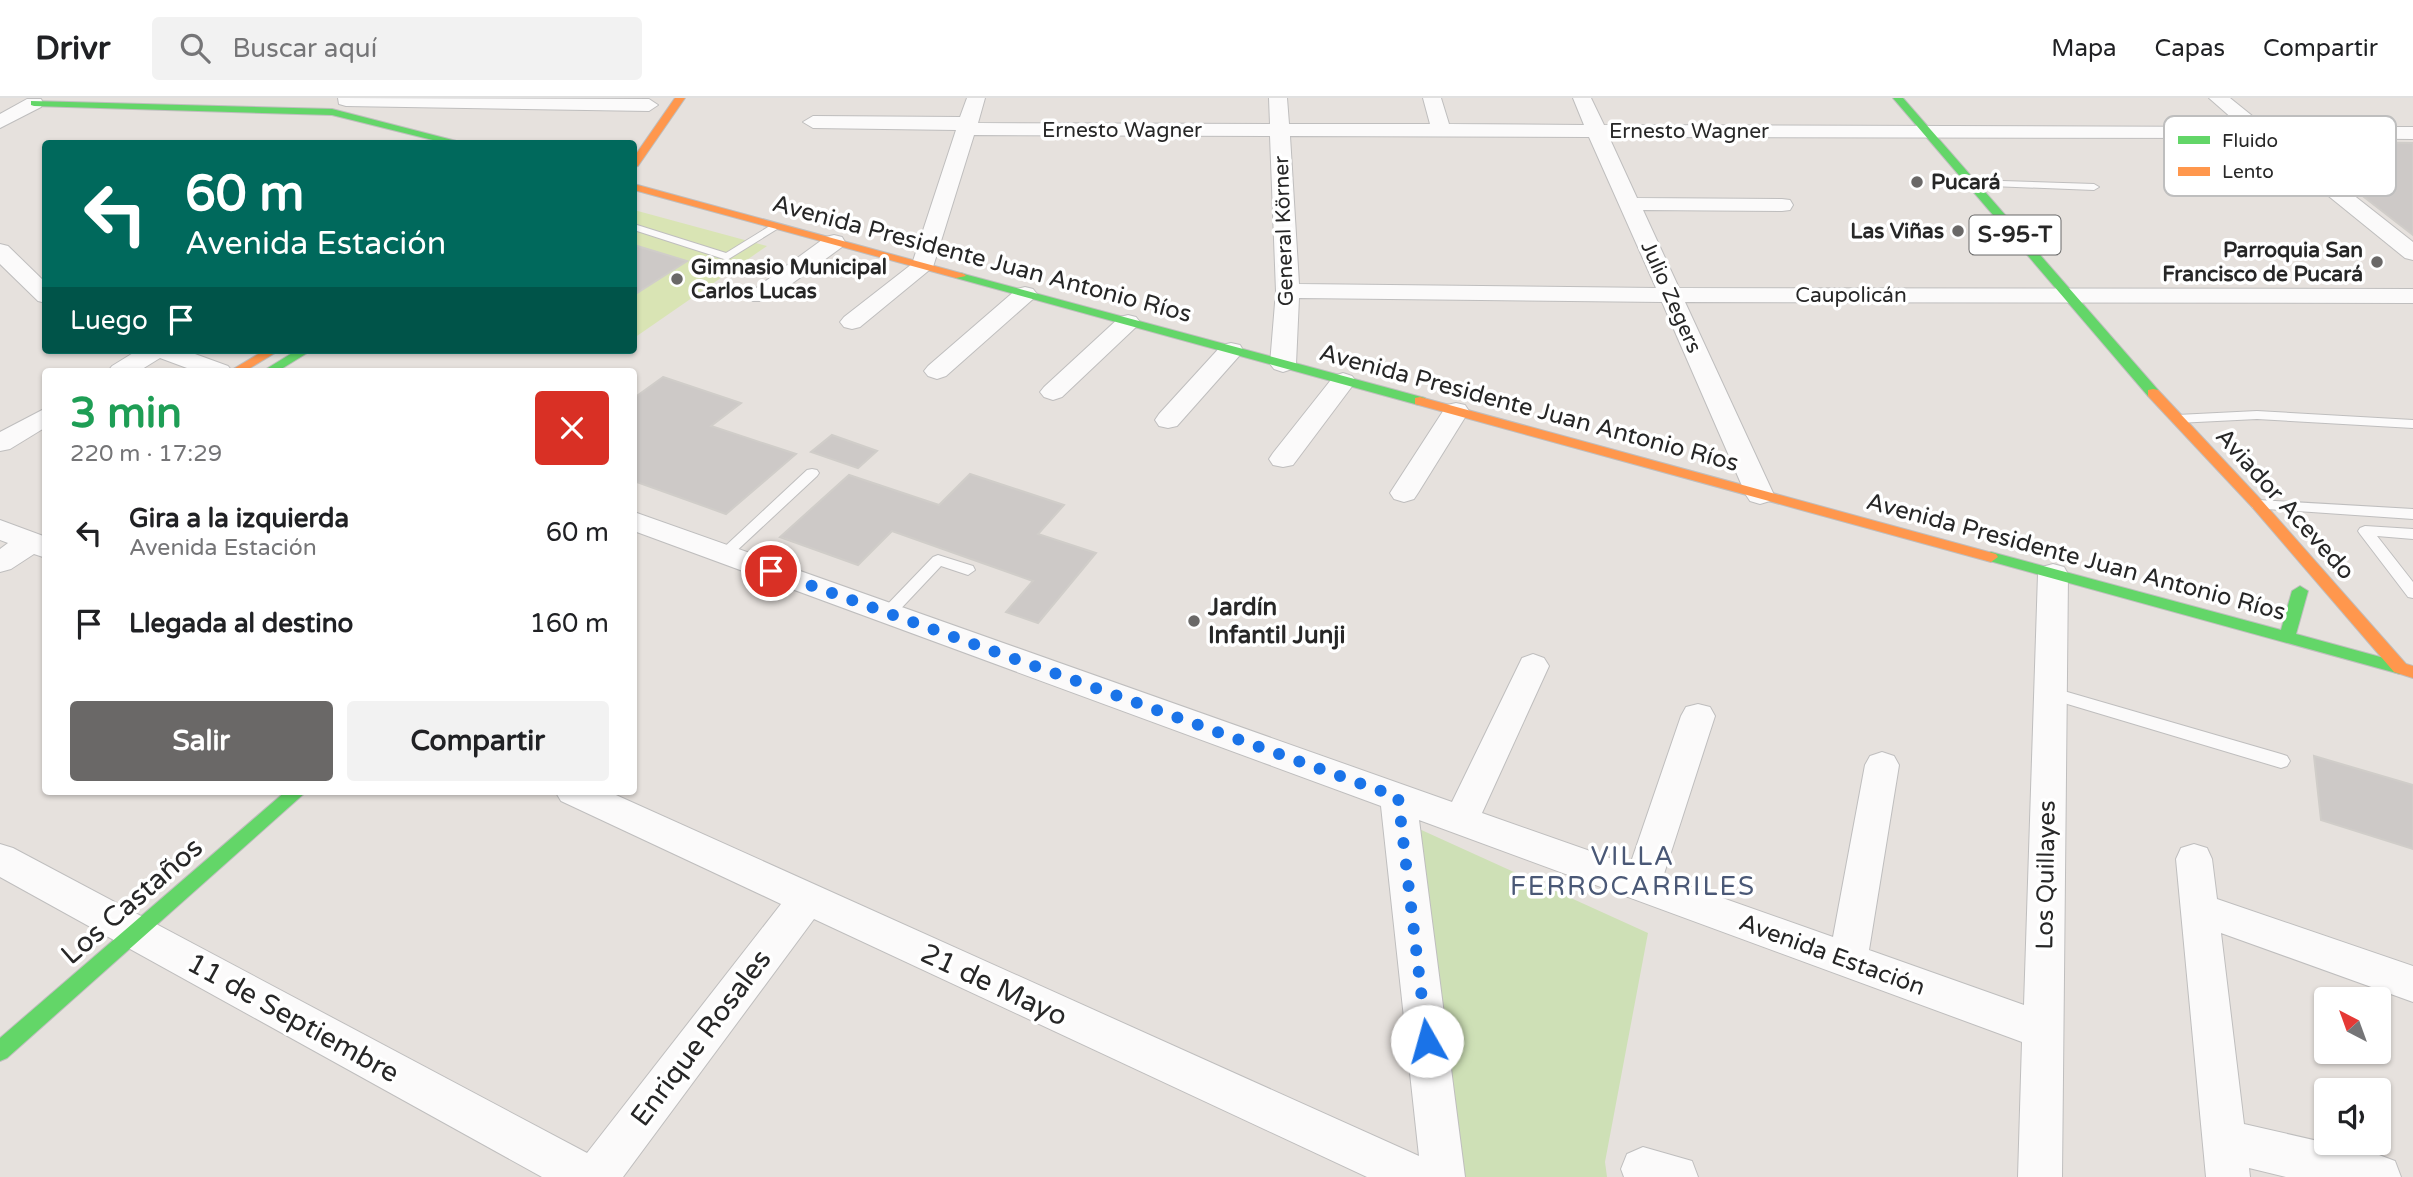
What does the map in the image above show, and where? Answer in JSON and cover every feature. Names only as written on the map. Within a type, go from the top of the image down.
[{"type":"main road","points":[[637,160],[680,98]]},
{"type":"main road","name":"Aviador Acevedo","points":[[1898,98],[2254,510],[2407,670]]},
{"type":"main road","points":[[38,101],[342,103],[451,140]]},
{"type":"main road","points":[[635,124],[652,102]]},
{"type":"main road","name":"Avenida Presidente Juan Antonio Ríos","points":[[637,188],[2407,670]]},
{"type":"main road","points":[[241,368],[267,354]]},
{"type":"main road","points":[[274,368],[299,354]]},
{"type":"main road","name":"Aviador Acevedo","points":[[2133,372],[2157,421]]},
{"type":"main road","points":[[2222,490],[2254,510]]},
{"type":"main road","name":"Aviador Acevedo","points":[[2287,638],[2296,586],[2315,609]]},
{"type":"main road","points":[[2337,635],[2356,656]]},
{"type":"main road","name":"Los Castaños","points":[[0,1051],[293,795]]},
{"type":"street","points":[[852,322],[922,267],[976,98]]},
{"type":"street","name":"General Körner","points":[[1278,98],[1288,291],[1283,364]]},
{"type":"street","points":[[1432,98],[1441,131]]},
{"type":"street","name":"Julio Zegers","points":[[1582,98],[1760,495]]},
{"type":"street","points":[[2218,98],[2241,116]]},
{"type":"street","points":[[0,122],[38,101]]},
{"type":"street","points":[[342,103],[652,102]]},
{"type":"street","name":"Ernesto Wagner","points":[[813,122],[1280,130],[2164,132]]},
{"type":"street","points":[[2341,196],[2413,253]]},
{"type":"street","points":[[1630,204],[1783,205]]},
{"type":"street","points":[[760,296],[834,242]]},
{"type":"street","points":[[0,251],[42,292]]},
{"type":"street","name":"Caupolicán","points":[[1288,291],[1670,295],[2413,296]]},
{"type":"street","points":[[937,371],[1025,294]]},
{"type":"street","points":[[1053,392],[1128,322]]},
{"type":"street","points":[[1168,420],[1231,350]]},
{"type":"street","points":[[126,368],[149,354]]},
{"type":"street","points":[[172,354],[211,368]]},
{"type":"street","points":[[1283,459],[1343,380]]},
{"type":"street","points":[[1404,493],[1456,411]]},
{"type":"street","points":[[0,443],[42,418]]},
{"type":"street","name":"Avenida Estación","points":[[637,522],[2043,1031]]},
{"type":"street","points":[[0,529],[39,545]]},
{"type":"street","points":[[0,562],[39,545]]},
{"type":"street","name":"Los Quillayes","points":[[2040,1177],[2053,574]]},
{"type":"street","points":[[1461,820],[1533,666]]},
{"type":"street","points":[[1642,886],[1698,716]]},
{"type":"street","points":[[1848,960],[1882,765]]},
{"type":"street","name":"21 de Mayo","points":[[582,795],[1416,1177]]},
{"type":"street","points":[[1398,797],[1443,1177]]},
{"type":"street","name":"11 de Septiembre","points":[[0,859],[586,1177]]},
{"type":"street","points":[[2194,859],[2226,1159],[2379,1177]]},
{"type":"street","name":"Enrique Rosales","points":[[596,1177],[807,899]]},
{"type":"street","points":[[2199,909],[2413,984]]},
{"type":"lane","points":[[1970,183],[2094,187]]},
{"type":"lane","points":[[637,228],[727,257],[777,226]]},
{"type":"lane","points":[[2177,419],[2257,415],[2413,424]]},
{"type":"lane","points":[[724,554],[812,473]]},
{"type":"lane","points":[[2254,510],[2413,514]]},
{"type":"lane","points":[[2413,534],[2365,531],[2413,593]]},
{"type":"lane","points":[[888,613],[938,561],[968,570]]},
{"type":"lane","points":[[2050,693],[2281,761]]},
{"type":"green space","name":"Gimnasio Municipal Carlos Lucas","points":[[637,211],[767,246],[637,336]]},
{"type":"green space","points":[[1417,828],[1648,933],[1605,1162],[1607,1177],[1461,1177]]},
{"type":"building","points":[[2396,143],[2413,143],[2413,235],[2363,196],[2396,196]]},
{"type":"building","points":[[637,246],[687,261],[637,293]]},
{"type":"building","points":[[663,377],[741,403],[711,426],[796,454],[726,514],[637,482],[637,396]]},
{"type":"building","points":[[832,435],[877,451],[858,468],[811,452]]},
{"type":"building","points":[[970,474],[1064,505],[1038,534],[1096,553],[1038,623],[1006,612],[1033,581],[892,531],[858,565],[780,537],[849,475],[939,505]]},
{"type":"building","points":[[2314,756],[2413,785],[2413,849],[2321,820]]},
{"type":"traffic: fast","points":[[1898,98],[2153,393]]},
{"type":"traffic: fast","points":[[34,103],[332,112],[447,140]]},
{"type":"traffic: fast","points":[[960,276],[1420,401]]},
{"type":"traffic: fast","points":[[274,368],[299,354]]},
{"type":"traffic: fast","points":[[1991,557],[2400,668]]},
{"type":"traffic: fast","points":[[2287,638],[2300,591]]},
{"type":"traffic: fast","points":[[0,1051],[293,795]]},
{"type":"traffic: slow","points":[[637,160],[680,98]]},
{"type":"traffic: slow","points":[[637,188],[960,276]]},
{"type":"traffic: slow","points":[[241,368],[267,354]]},
{"type":"traffic: slow","points":[[2153,393],[2258,505],[2400,668],[2413,672]]},
{"type":"traffic: slow","points":[[1420,401],[1991,557]]},
{"type":"place","name":"Pucará","points":[[1917,182]]},
{"type":"place","name":"Las Viñas","points":[[1958,231]]},
{"type":"place","name":"Parroquia San Francisco de Pucará","points":[[2377,262]]},
{"type":"place","name":"Gimnasio Municipal Carlos Lucas","points":[[677,279]]},
{"type":"place","name":"Jardín Infantil Junji","points":[[1194,621]]},
{"type":"district","name":"VILLA FERROCARRILES","points":[[1633,871]]},
{"type":"route","points":[[771,571],[1398,797],[1427,1041]]}]
